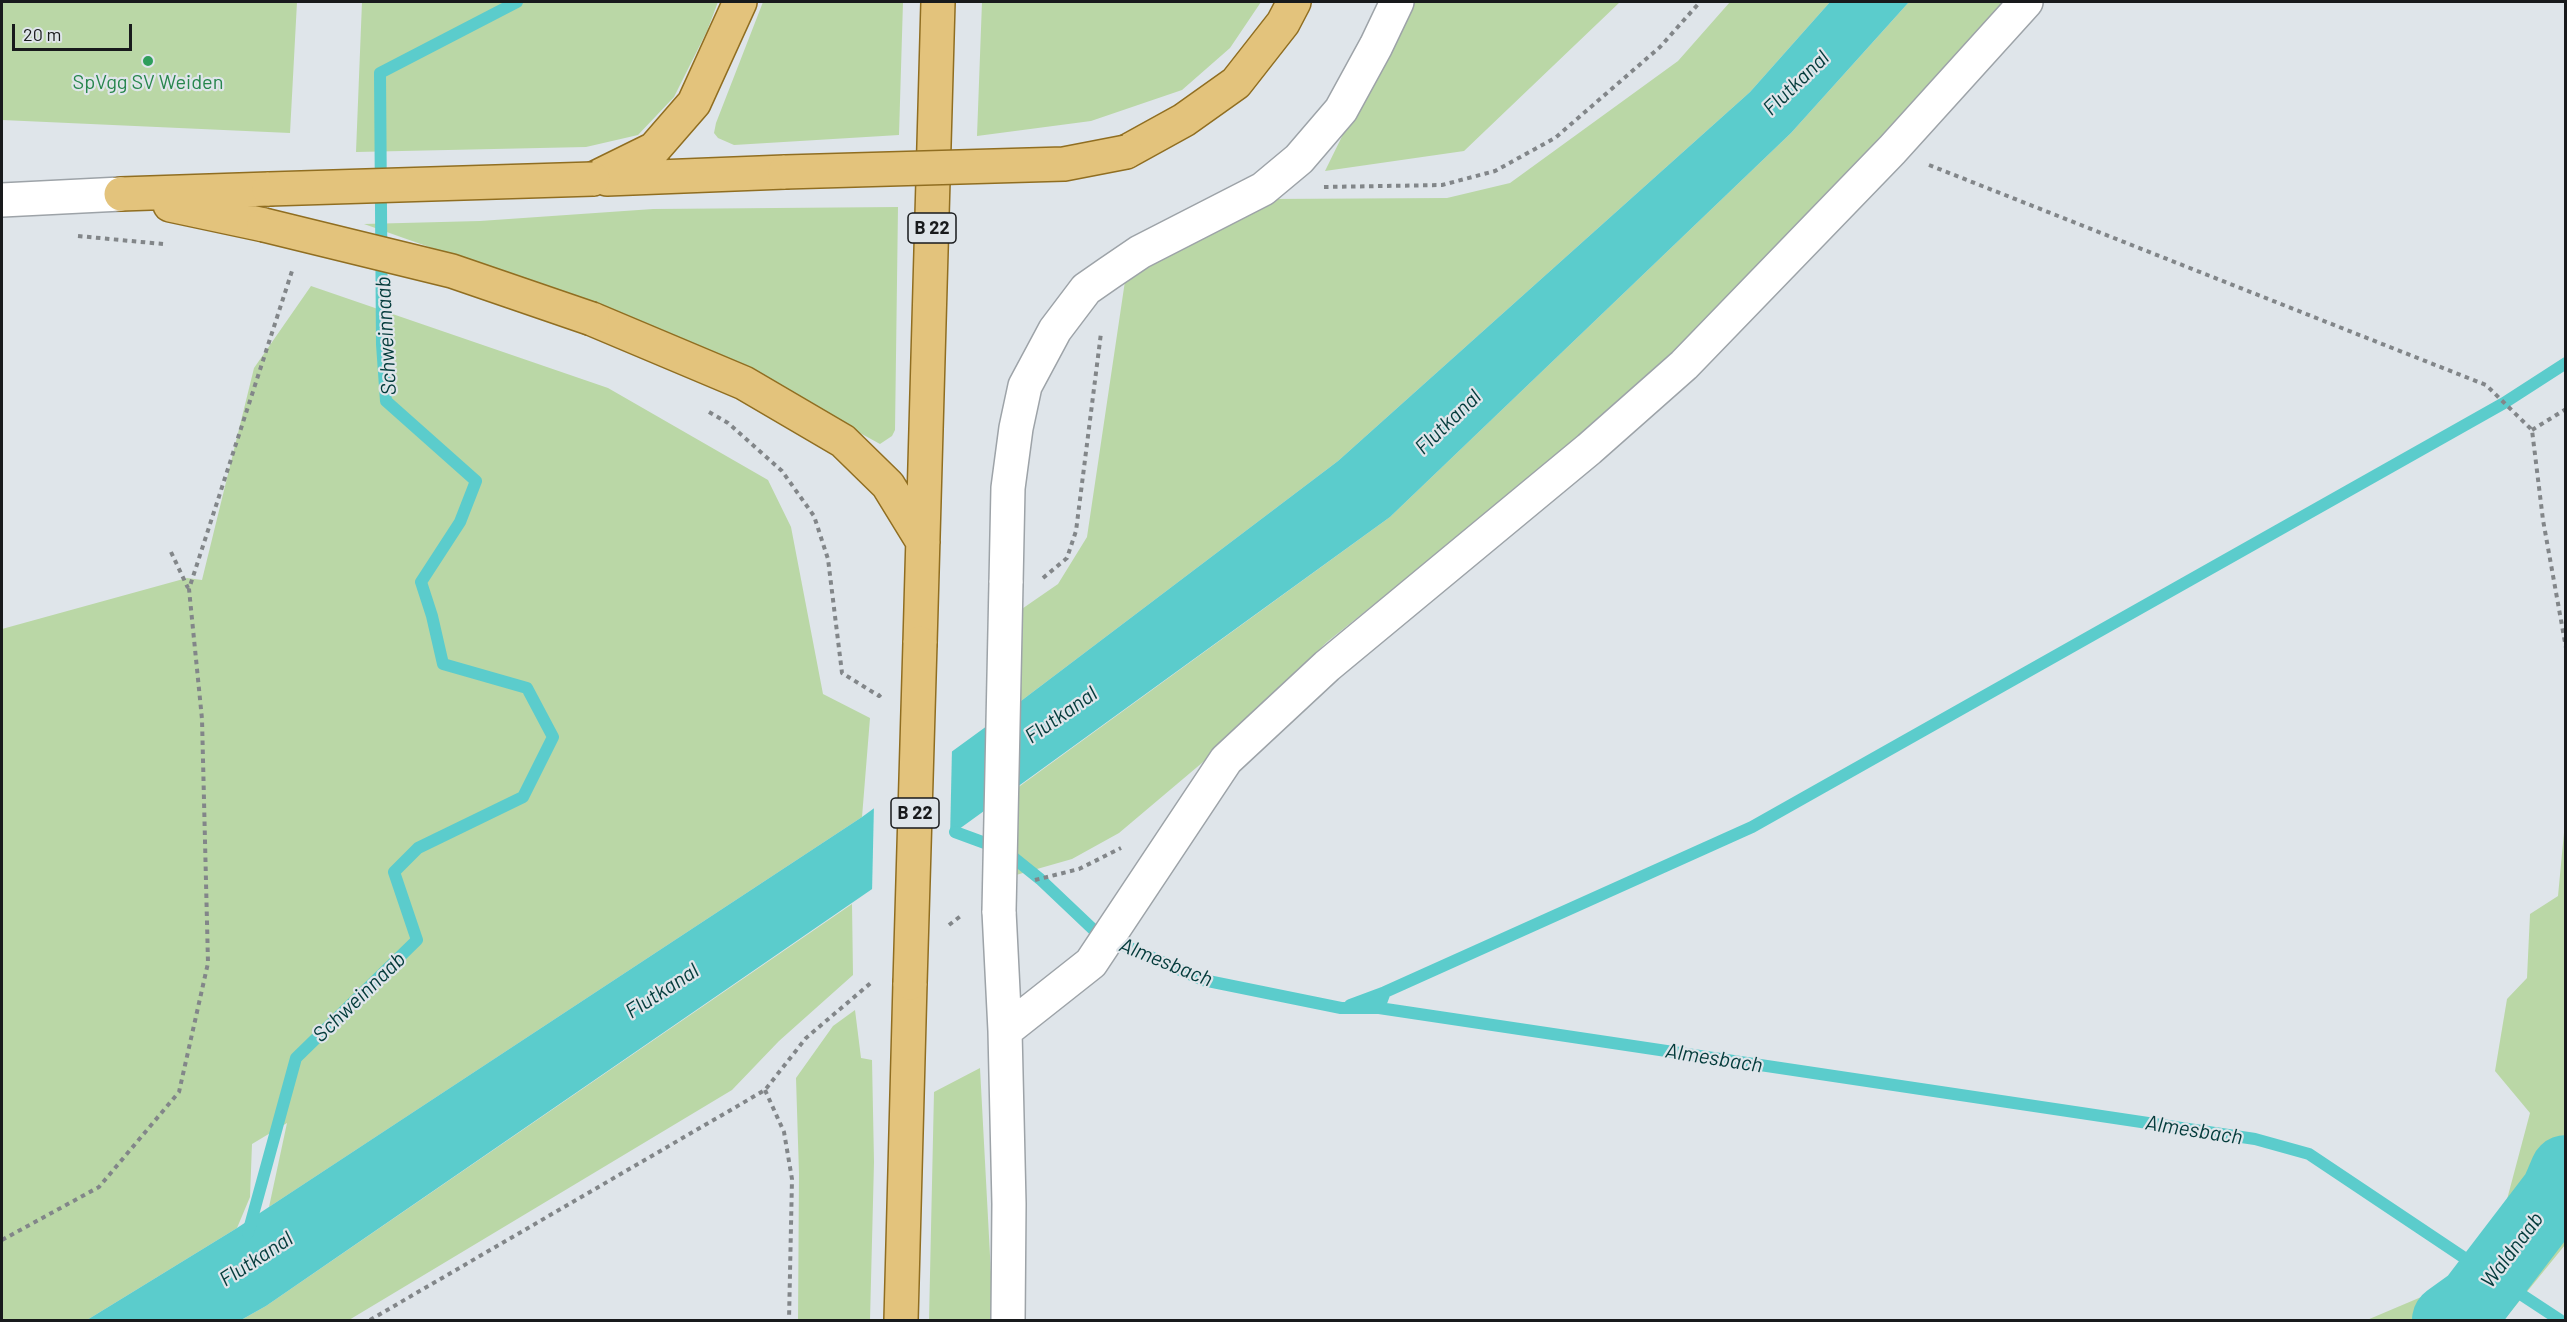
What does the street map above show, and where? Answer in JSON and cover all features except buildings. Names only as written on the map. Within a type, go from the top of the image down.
[{"type":"main road","points":[[593,179],[654,150],[694,103],[740,2]]},
{"type":"main road","name":"B 22","points":[[901,1320],[938,2]]},
{"type":"main road","points":[[121,194],[1064,164],[1126,152],[1184,120],[1236,83],[1283,23],[1294,2]]},
{"type":"main road","points":[[121,194],[452,270],[592,319],[744,383],[843,441],[888,485],[923,542]]},
{"type":"street","points":[[1008,1320],[1009,1204],[1005,1031],[999,911],[1008,488],[1016,428],[1025,386],[1055,330],[1086,289],[1140,252],[1263,189],[1299,159],[1341,110],[1397,2]]},
{"type":"street","points":[[1005,1031],[1091,963],[1226,760],[1327,666],[1589,449],[1684,365],[1892,150],[2026,2]]},
{"type":"street","points":[[2,200],[121,194]]},
{"type":"path","points":[[1323,187],[1442,184],[1495,171],[1555,138],[1660,47],[1700,2]]},
{"type":"path","points":[[1892,150],[2486,385],[2532,430],[2543,520],[2565,648]]},
{"type":"path","points":[[68,236],[169,244]]},
{"type":"path","points":[[189,589],[293,267]]},
{"type":"path","points":[[1067,558],[1076,531],[1101,331]]},
{"type":"path","points":[[700,406],[728,423],[782,471],[813,516],[828,559],[842,673]]},
{"type":"path","points":[[2532,430],[2565,409]]},
{"type":"path","points":[[2,1240],[99,1187],[179,1092],[208,963],[202,719],[189,589],[171,552]]},
{"type":"path","points":[[370,1320],[765,1090],[806,1038],[868,985]]},
{"type":"path","points":[[765,1090],[784,1132],[792,1179],[789,1320]]},
{"type":"green space","name":"SpVgg SV Weiden","points":[[2,2],[297,2],[290,133],[2,120]]},
{"type":"green space","points":[[362,2],[718,2],[707,31],[674,97],[638,135],[586,147],[356,152]]},
{"type":"green space","points":[[763,2],[903,2],[899,135],[734,145],[718,138],[714,133],[716,123]]},
{"type":"green space","points":[[982,2],[1261,2],[1230,48],[1182,90],[1091,121],[977,136]]},
{"type":"green space","points":[[1408,2],[1620,2],[1464,151],[1325,171]]},
{"type":"green space","points":[[1730,2],[1830,2],[1750,92],[1338,461],[1013,707],[1016,613],[1058,584],[1087,537],[1125,281],[1267,199],[1447,198],[1510,183],[1678,61]]},
{"type":"green space","points":[[1909,2],[2019,2],[1666,361],[1512,494],[1327,642],[1209,757],[1119,833],[1072,859],[1009,877],[1013,791],[1390,517],[1791,133]]},
{"type":"green space","points":[[898,207],[895,430],[892,436],[880,444],[798,399],[568,296],[364,224],[480,221],[653,209]]},
{"type":"green space","points":[[311,286],[608,388],[768,480],[791,527],[823,694],[870,718],[862,817],[269,1207],[287,1123],[252,1144],[250,1197],[237,1228],[87,1320],[2,1320],[2,629],[187,578],[202,580],[254,368]]},
{"type":"green space","points":[[2565,822],[2565,1245],[2504,1320],[2367,1320],[2433,1292],[2501,1222],[2530,1113],[2495,1071],[2507,999],[2527,978],[2530,914],[2558,896]]},
{"type":"green space","points":[[852,904],[853,975],[779,1041],[732,1090],[349,1320],[241,1320],[266,1306]]},
{"type":"green space","points":[[855,1010],[861,1058],[872,1060],[874,1162],[870,1320],[798,1320],[799,1174],[796,1078],[833,1026]]},
{"type":"green space","points":[[980,1068],[992,1293],[991,1320],[929,1320],[934,1092]]},
{"type":"water","name":"Flutkanal","points":[[1830,2],[1909,2],[1791,133],[1390,517],[955,832],[266,1306],[241,1320],[87,1320],[237,1228],[862,817],[1013,707],[1338,461],[1750,92]]},
{"type":"pier","points":[[952,748],[950,839],[872,893],[874,804]]},
{"type":"waterway","name":"Schweinnaab","points":[[248,1233],[296,1058],[417,940],[394,872],[418,848],[523,797],[553,737],[527,688],[443,664],[432,616],[421,582],[460,522],[476,481],[386,401],[382,344],[380,73],[517,2]]},
{"type":"waterway","points":[[1350,1005],[1385,992],[1752,827],[2504,403],[2566,363]]},
{"type":"waterway","name":"Almesbach","points":[[955,832],[1004,850],[1040,879],[1098,934],[1203,980],[1341,1008],[1379,1008],[2255,1139],[2309,1154],[2481,1269]]},
{"type":"waterway","points":[[1372,1008],[1379,1008],[1385,992]]},
{"type":"waterway","name":"Waldnaab","points":[[2448,1320],[2473,1302],[2557,1192],[2566,1171]]},
{"type":"waterway","name":"Almesbach","points":[[2493,1276],[2560,1320]]},
{"type":"place","name":"SpVgg SV Weiden","points":[[148,61]]}]
